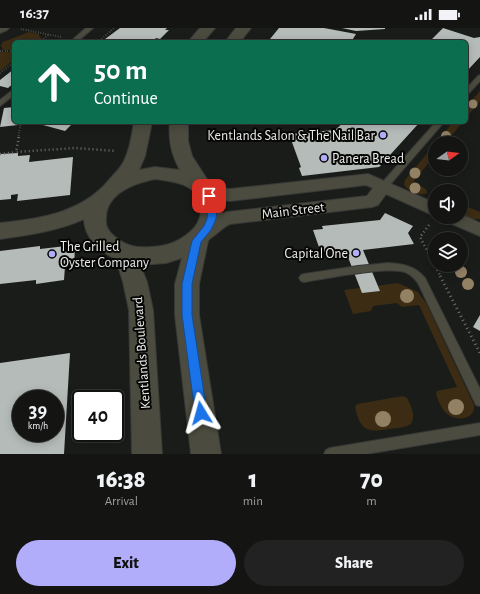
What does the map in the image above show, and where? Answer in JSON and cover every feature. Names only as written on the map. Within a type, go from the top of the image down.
[{"type":"street","points":[[197,40],[208,28]]},
{"type":"street","points":[[234,40],[244,28]]},
{"type":"street","points":[[118,250],[100,236],[96,228],[95,220],[98,204],[128,173],[138,152],[143,124]]},
{"type":"street","points":[[0,230],[34,227],[74,229],[92,235],[118,250],[139,256],[170,254],[185,248],[199,239],[208,228],[212,219],[213,207],[209,196],[200,185],[180,152],[178,135],[179,124]]},
{"type":"street","points":[[34,227],[76,215],[134,177],[154,173],[176,175],[189,179],[200,185]]},
{"type":"street","name":"Main Street","points":[[200,185],[218,194],[230,194],[368,179],[384,186],[428,214]]},
{"type":"street","name":"Main Street","points":[[199,239],[218,222],[227,218],[372,201],[384,186]]},
{"type":"street","points":[[467,224],[480,230]]},
{"type":"street","points":[[199,239],[187,284],[187,315],[206,454]]},
{"type":"street","name":"Kentlands Boulevard","points":[[118,250],[135,282],[141,310],[147,454]]},
{"type":"lane","points":[[75,40],[90,28]]},
{"type":"lane","points":[[468,91],[480,77]]},
{"type":"lane","points":[[0,104],[12,93]]},
{"type":"lane","points":[[384,186],[438,124]]},
{"type":"lane","points":[[304,278],[391,266],[408,269],[416,274],[422,281],[480,401]]},
{"type":"lane","points":[[330,454],[480,429]]},
{"type":"path","points":[[100,40],[114,28]]},
{"type":"path","points":[[20,29],[70,40]]},
{"type":"path","points":[[43,40],[49,35]]},
{"type":"path","points":[[0,51],[12,51]]},
{"type":"path","points":[[0,72],[12,63]]},
{"type":"path","points":[[16,152],[21,124]]},
{"type":"path","points":[[0,154],[76,148],[120,152]]},
{"type":"path","points":[[428,224],[420,237],[480,353]]},
{"type":"shaded area","points":[[29,32],[39,34],[42,38],[40,40],[12,40],[12,50],[3,50],[1,45],[3,42]]},
{"type":"shaded area","points":[[0,52],[12,52],[12,62],[0,71]]},
{"type":"shaded area","points":[[480,91],[480,101],[468,116],[468,105]]},
{"type":"shaded area","points":[[451,124],[461,124],[451,136],[442,136]]},
{"type":"shaded area","points":[[428,152],[428,164],[413,182],[426,189],[427,193],[415,193],[404,185],[405,180]]},
{"type":"shaded area","points":[[468,207],[480,212],[480,219],[468,217]]},
{"type":"shaded area","points":[[398,283],[418,292],[426,303],[474,405],[472,414],[464,418],[454,418],[446,413],[441,406],[436,394],[437,391],[457,387],[419,305],[402,307],[397,303],[373,306],[371,311],[353,314],[344,290]]},
{"type":"shaded area","points":[[403,396],[407,398],[412,411],[413,417],[411,424],[401,428],[370,430],[359,421],[355,407],[357,404]]},
{"type":"building","points":[[120,28],[167,28],[165,30],[169,30],[160,39],[156,38],[154,40],[104,40]]},
{"type":"building","points":[[279,28],[324,28],[356,34],[352,40],[270,39]]},
{"type":"building","points":[[342,28],[385,28],[385,29],[356,31]]},
{"type":"building","points":[[443,28],[474,38],[480,37],[480,57],[468,70],[468,40],[431,40]]},
{"type":"building","points":[[12,71],[12,85],[8,88],[0,86],[0,80]]},
{"type":"building","points":[[12,107],[12,124],[18,125],[0,127],[4,108]]},
{"type":"building","points":[[39,124],[72,124],[65,131]]},
{"type":"building","points":[[342,124],[418,124],[390,155],[391,156],[379,167],[302,176],[299,168],[301,167],[289,134],[335,130]]},
{"type":"building","points":[[18,153],[18,156],[30,155],[29,162],[73,157],[70,195],[17,201],[18,194],[11,195],[11,199],[0,200],[0,154]]},
{"type":"building","name":"Capital One","points":[[385,213],[413,226],[408,233],[414,244],[363,250],[380,291],[362,293],[346,252],[332,254],[331,251],[321,253],[313,230],[323,229],[322,226],[380,220]]},
{"type":"building","points":[[40,246],[40,249],[66,246],[66,250],[75,248],[74,265],[65,266],[64,280],[36,284],[36,280],[0,284],[0,251]]},
{"type":"building","points":[[480,315],[480,331],[473,327]]},
{"type":"building","points":[[70,353],[64,454],[0,454],[0,363]]},
{"type":"place","name":"Kentlands Salon & The Nail Bar","points":[[383,135]]},
{"type":"place","name":"Panera Bread","points":[[324,158]]},
{"type":"place","name":"Capital One","points":[[356,253]]},
{"type":"place","name":"The Grilled Oyster Company","points":[[52,254]]},
{"type":"route","points":[[201,413],[187,315],[187,284],[197,241],[208,228],[212,219],[213,207],[209,196]]}]
